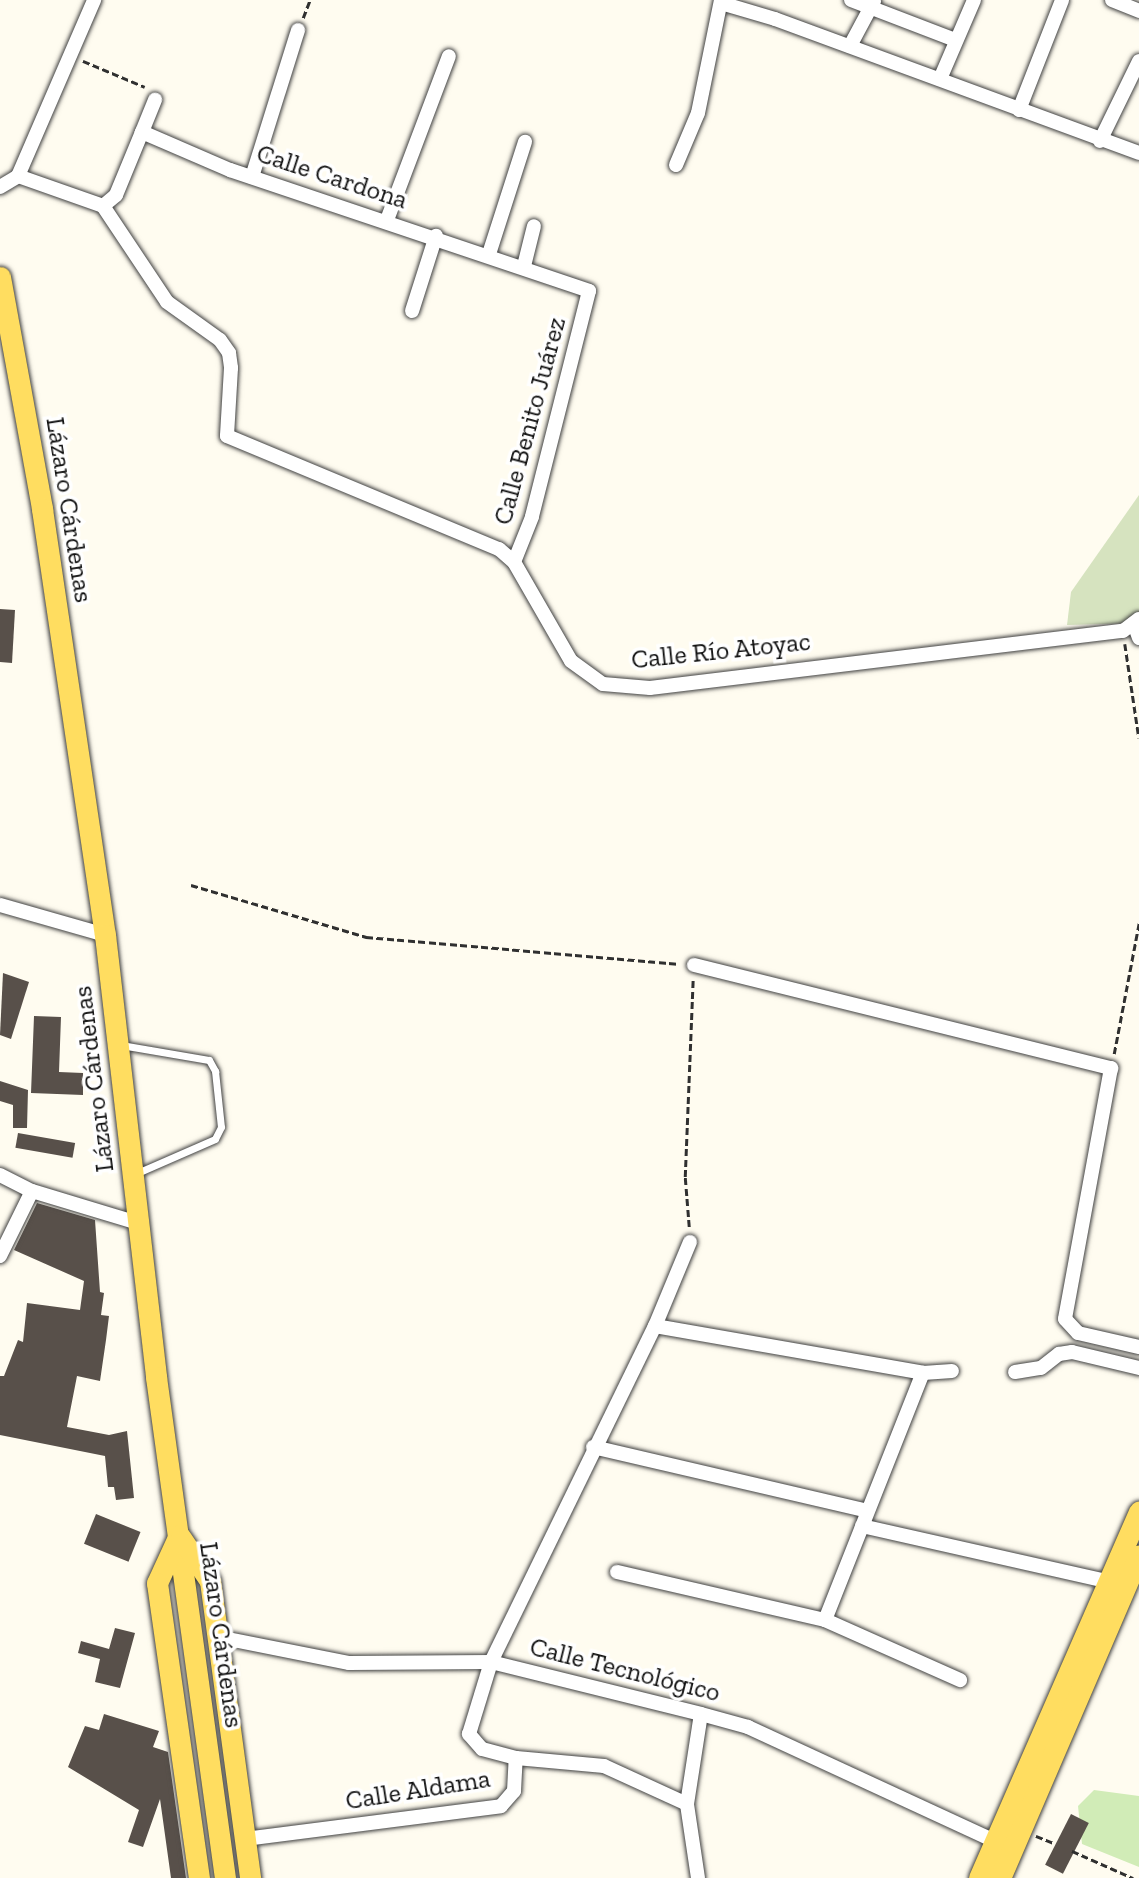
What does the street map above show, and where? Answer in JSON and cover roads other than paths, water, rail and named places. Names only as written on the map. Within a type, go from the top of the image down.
[{"type":"main road","name":"Lázaro Cárdenas","points":[[0,283],[42,509],[105,935],[138,1223],[225,1878]]},
{"type":"main road","points":[[984,1876],[1139,1511]]},
{"type":"main road","points":[[179,1535],[210,1581],[250,1878]]},
{"type":"main road","points":[[179,1535],[158,1583],[199,1878]]},
{"type":"main road","points":[[984,1876],[1139,1556]]},
{"type":"street","points":[[0,187],[18,176],[94,0]]},
{"type":"street","points":[[851,0],[873,4],[955,40]]},
{"type":"street","points":[[940,79],[974,0]]},
{"type":"street","points":[[1019,110],[1062,0]]},
{"type":"street","points":[[1112,0],[1139,11]]},
{"type":"street","points":[[676,164],[693,125],[721,2],[850,46],[1100,141],[1139,153]]},
{"type":"street","points":[[850,46],[873,4]]},
{"type":"street","points":[[252,177],[298,30]]},
{"type":"street","points":[[387,220],[449,56]]},
{"type":"street","points":[[1100,141],[1139,61]]},
{"type":"street","points":[[18,176],[103,206],[116,195],[155,99]]},
{"type":"street","name":"Calle Cardona","points":[[142,132],[252,177],[436,236],[589,291]]},
{"type":"street","points":[[489,254],[525,142]]},
{"type":"street","name":"Calle Río Atoyac","points":[[103,206],[167,302],[191,316],[229,352],[227,436],[466,533],[499,549],[514,562],[571,661],[603,684],[650,688],[1134,628]]},
{"type":"street","points":[[524,266],[534,226]]},
{"type":"street","points":[[412,311],[436,236]]},
{"type":"street","name":"Calle Benito Juárez","points":[[514,562],[532,517],[589,291]]},
{"type":"street","points":[[0,905],[105,935]]},
{"type":"street","points":[[694,965],[1111,1068],[1065,1319],[1079,1332],[1139,1347]]},
{"type":"street","points":[[0,1175],[33,1191],[138,1223]]},
{"type":"street","points":[[0,1256],[33,1191]]},
{"type":"street","points":[[491,1662],[593,1447],[655,1326],[690,1242]]},
{"type":"street","points":[[655,1326],[923,1373],[951,1371]]},
{"type":"street","points":[[1014,1372],[1041,1368],[1059,1354],[1073,1352],[1139,1368]]},
{"type":"street","points":[[825,1620],[923,1373]]},
{"type":"street","points":[[593,1447],[867,1511]]},
{"type":"street","points":[[862,1526],[1110,1582]]},
{"type":"street","points":[[617,1572],[825,1620],[960,1680]]},
{"type":"street","name":"Calle Tecnológico","points":[[218,1637],[349,1663],[491,1662],[701,1714],[748,1727],[997,1842]]},
{"type":"street","name":"Calle Aldama","points":[[245,1839],[501,1806],[514,1791],[516,1758],[482,1749],[469,1734],[491,1662]]},
{"type":"street","points":[[698,1878],[687,1804],[701,1714]]},
{"type":"street","points":[[516,1758],[604,1766],[687,1804]]},
{"type":"lane","points":[[118,1044],[209,1060],[215,1071],[221,1127],[215,1139],[133,1175]]}]
